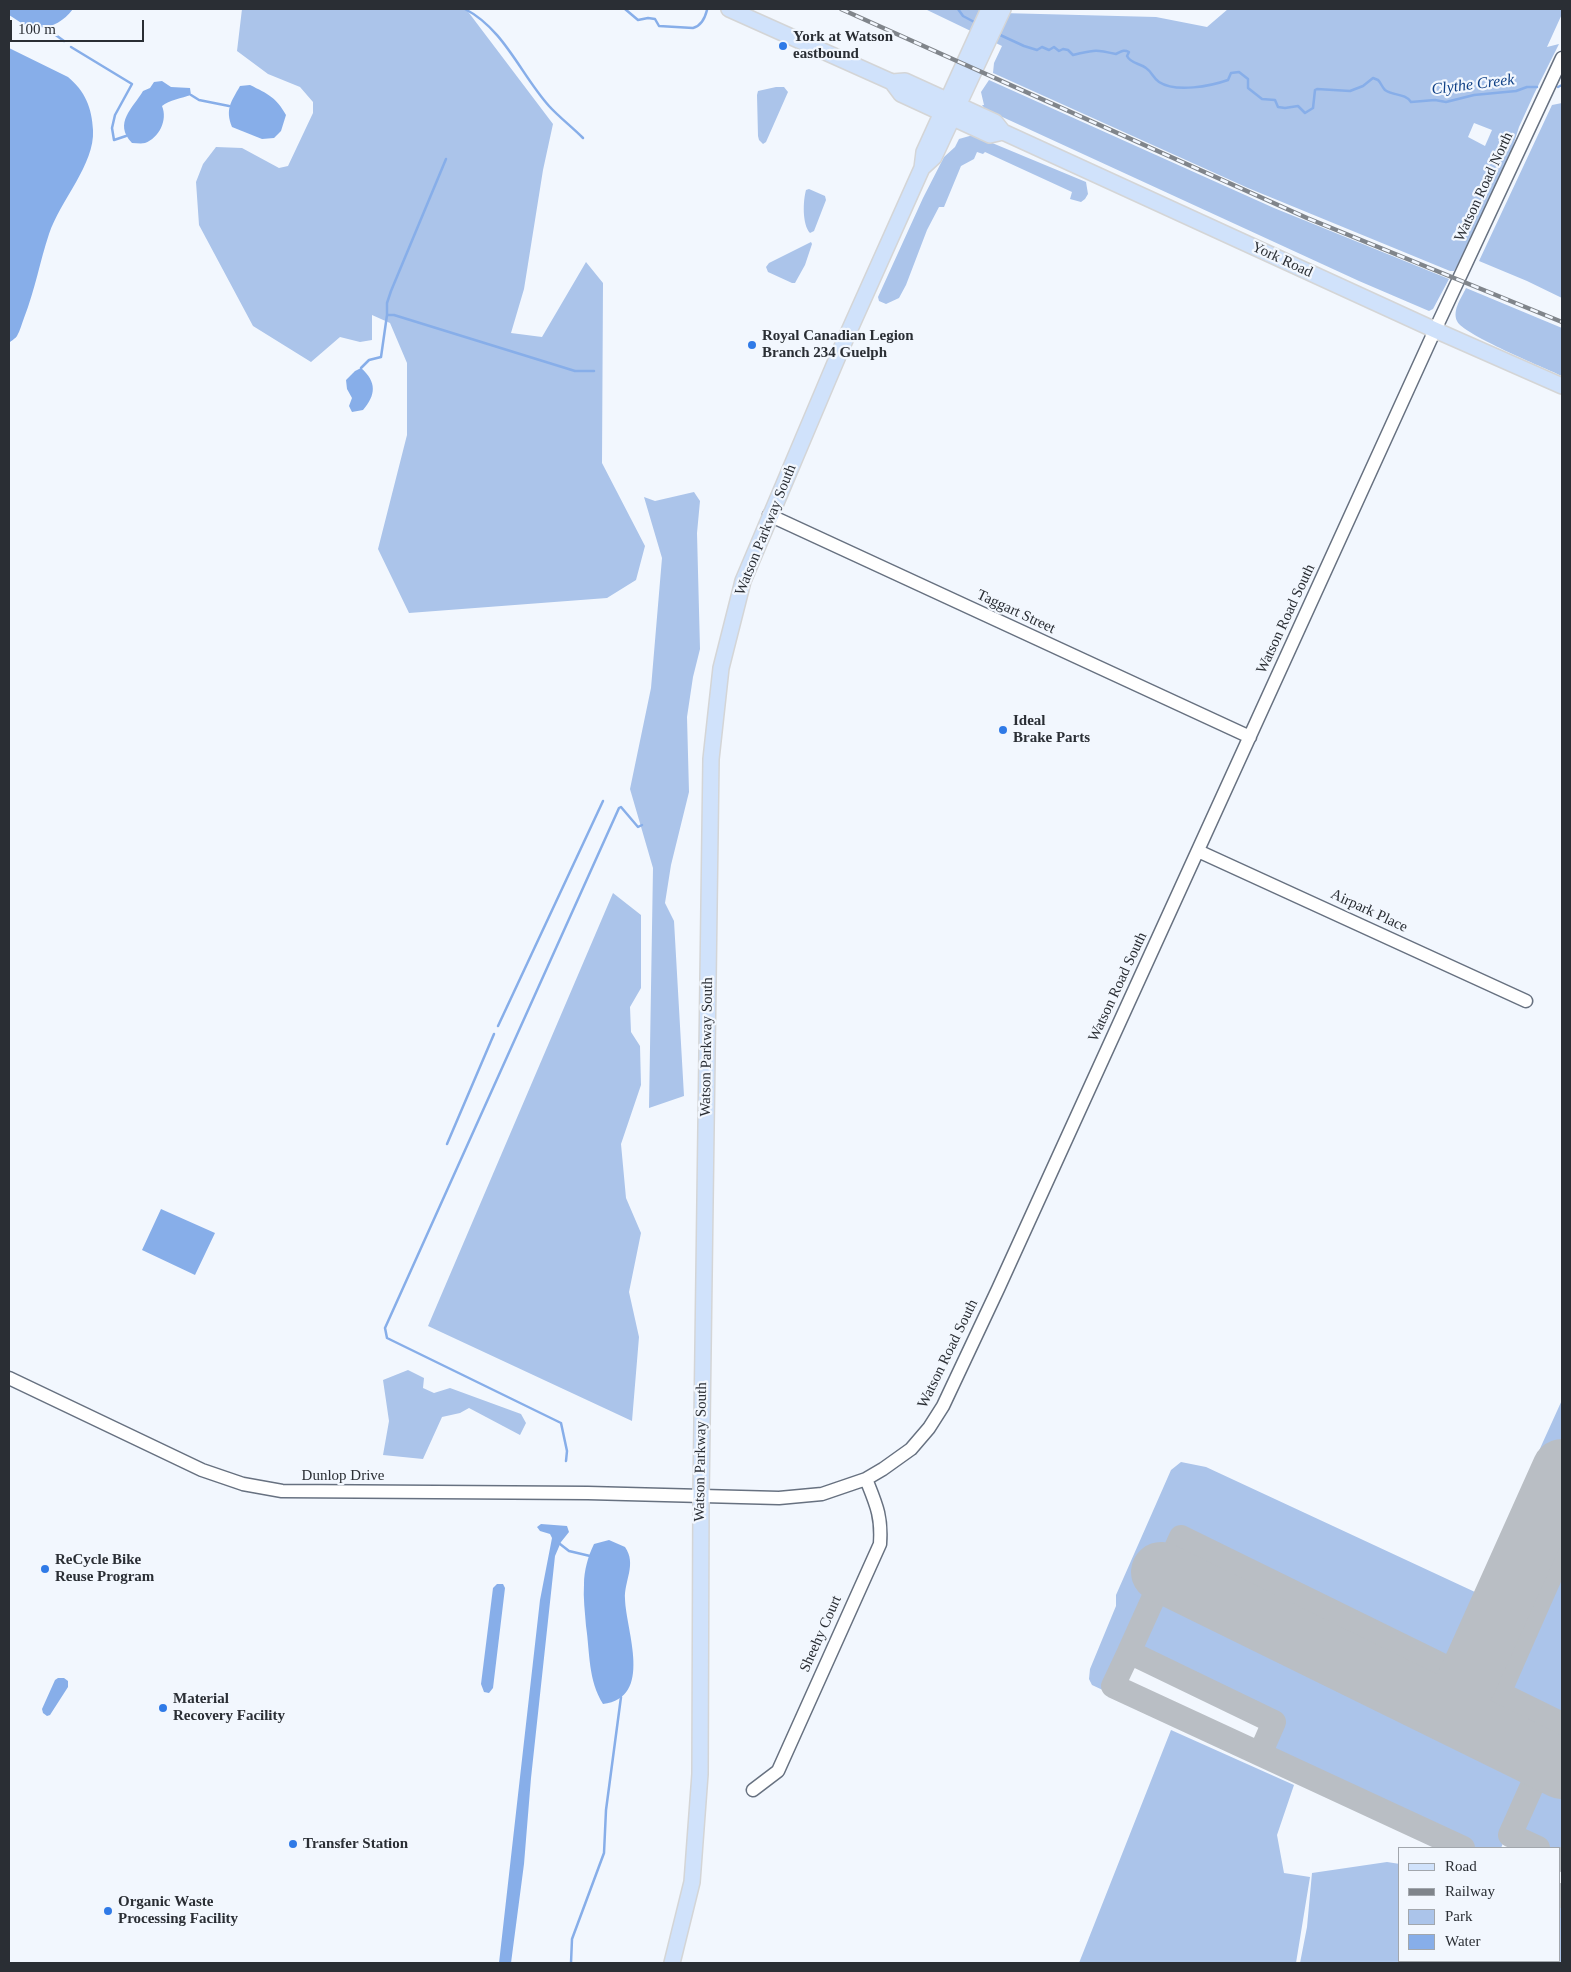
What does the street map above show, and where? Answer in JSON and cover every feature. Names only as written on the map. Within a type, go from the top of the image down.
[{"type":"main road","name":"York Road","points":[[729,9],[892,82],[901,94],[995,122],[1003,132],[1435,330],[1562,386]]},
{"type":"main road","name":"Watson Parkway South","points":[[672,1963],[692,1882],[700,1774],[701,1496],[711,759],[721,668],[743,580],[769,516],[922,168],[924,152],[950,109],[994,12]]},
{"type":"street","name":"Watson Road North","points":[[1435,330],[1562,58]]},
{"type":"street","name":"Watson Road South","points":[[701,1496],[779,1498],[822,1494],[866,1480],[911,1449],[929,1428],[943,1406],[1006,1272],[1435,330]]},
{"type":"street","name":"Taggart Street","points":[[769,516],[1250,736]]},
{"type":"street","name":"Airpark Place","points":[[1198,851],[1526,1001]]},
{"type":"street","name":"Dunlop Drive","points":[[9,1378],[202,1470],[243,1484],[282,1491],[588,1493],[701,1496]]},
{"type":"street","name":"Sheehy Court","points":[[753,1790],[778,1771],[880,1544],[882,1525],[877,1506],[866,1480]]},
{"type":"green space","points":[[242,9],[466,9],[553,124],[543,170],[524,289],[511,333],[542,337],[586,262],[603,283],[602,463],[645,546],[636,580],[607,598],[409,613],[378,549],[407,435],[407,363],[390,323],[372,315],[372,340],[360,342],[340,337],[311,362],[253,326],[199,225],[196,182],[203,164],[216,147],[242,148],[279,168],[288,166],[313,113],[313,102],[300,87],[268,74],[237,51]]},
{"type":"green space","points":[[925,9],[998,9],[1002,13],[1156,17],[1207,27],[1228,9],[1562,9],[1562,14],[1547,47],[1559,44],[1534,94],[1519,127],[1512,149],[1454,271],[1248,188],[993,73],[994,63],[1002,46]],"holes":[[[1474,123],[1492,130],[1485,146],[1468,137]]]},
{"type":"green space","points":[[989,80],[1274,208],[1449,279],[1433,309],[1429,311],[1359,281],[985,109],[982,105],[984,105],[981,92]]},
{"type":"green space","points":[[784,87],[788,92],[766,142],[763,144],[758,136],[757,95],[758,91]]},
{"type":"green space","points":[[1562,103],[1562,298],[1479,261],[1552,105]]},
{"type":"green space","points":[[973,135],[1086,182],[1088,194],[1081,202],[1070,199],[1072,192],[985,152],[983,154],[977,152],[974,159],[961,166],[944,207],[939,207],[927,230],[906,285],[899,298],[886,304],[879,301],[878,297],[923,198],[944,157],[955,147],[959,139]]},
{"type":"green space","points":[[809,189],[825,196],[826,200],[814,231],[810,233],[807,229],[804,212],[806,190]]},
{"type":"green space","points":[[811,242],[805,265],[795,283],[768,272],[766,267],[769,263]]},
{"type":"green space","points":[[1466,288],[1562,328],[1562,376],[1488,342],[1462,327],[1457,321],[1456,312]]},
{"type":"green space","points":[[694,492],[700,501],[697,533],[700,649],[693,677],[687,717],[689,792],[671,865],[665,903],[674,921],[684,1096],[649,1108],[653,868],[630,789],[651,688],[662,558],[644,497],[655,501]]},
{"type":"green space","points":[[613,893],[641,915],[641,988],[630,1007],[631,1032],[640,1046],[641,1085],[621,1144],[626,1198],[641,1233],[629,1292],[639,1337],[632,1421],[428,1326]]},
{"type":"green space","points":[[408,1370],[424,1378],[423,1388],[434,1393],[450,1388],[521,1414],[526,1423],[520,1435],[469,1408],[460,1413],[442,1417],[423,1459],[383,1455],[389,1421],[383,1380]]},
{"type":"green space","points":[[1562,1400],[1562,1856],[1561,1847],[1542,1847],[1508,1832],[1501,1847],[1436,1847],[1260,1764],[1279,1719],[1127,1648],[1107,1692],[1092,1685],[1089,1679],[1090,1669],[1116,1606],[1116,1595],[1171,1470],[1181,1462],[1206,1467],[1475,1592]]},
{"type":"green space","points":[[1171,1730],[1294,1785],[1277,1835],[1284,1873],[1310,1877],[1296,1963],[1079,1963]]},
{"type":"green space","points":[[1387,1862],[1398,1864],[1398,1962],[1431,1963],[1300,1963],[1307,1927],[1312,1873]]},
{"type":"green space","points":[[1562,1906],[1562,1963],[1436,1963],[1561,1962]]},
{"type":"water","points":[[9,9],[73,9],[63,20],[51,26],[37,27],[19,22],[9,15]]},
{"type":"water","points":[[9,48],[68,77],[74,82],[83,94],[89,107],[93,130],[89,156],[54,221],[20,329],[16,337],[9,343]]},
{"type":"water","points":[[162,81],[171,87],[190,88],[191,95],[162,106],[164,111],[163,123],[158,133],[150,141],[132,143],[124,129],[124,122],[143,91],[150,88],[154,82]]},
{"type":"water","points":[[250,85],[271,97],[279,104],[286,115],[281,131],[274,138],[262,139],[232,127],[229,110],[232,101],[240,86]]},
{"type":"water","points":[[361,368],[370,378],[373,389],[372,394],[363,410],[352,412],[349,406],[352,398],[347,389],[346,380]]},
{"type":"water","points":[[161,1209],[215,1233],[195,1275],[142,1250]]},
{"type":"water","points":[[541,1524],[567,1526],[569,1532],[561,1542],[555,1556],[531,1778],[524,1864],[511,1963],[499,1963],[540,1600],[552,1538],[550,1534],[540,1531],[537,1527]]},
{"type":"water","points":[[609,1540],[625,1547],[630,1560],[625,1599],[634,1661],[633,1677],[628,1690],[619,1699],[603,1704],[598,1695],[590,1666],[584,1589],[587,1564],[594,1544]]},
{"type":"water","points":[[497,1584],[503,1584],[505,1588],[493,1688],[489,1693],[484,1692],[481,1684],[493,1588]]},
{"type":"water","points":[[64,1678],[68,1681],[68,1687],[50,1715],[47,1716],[43,1713],[42,1709],[55,1680]]},
{"type":"waterway","points":[[465,9],[491,28],[549,106],[583,138]]},
{"type":"waterway","name":"Clythe Creek","points":[[625,9],[638,20],[655,19],[659,26],[693,28],[702,21],[707,10]]},
{"type":"waterway","name":"Clythe Creek","points":[[958,9],[963,16],[978,24]]},
{"type":"waterway","points":[[46,28],[64,41]]},
{"type":"waterway","name":"Clythe Creek","points":[[998,34],[1037,50],[1042,47],[1049,50],[1054,47],[1059,51],[1063,49],[1068,50],[1073,55],[1094,51],[1116,54],[1127,51],[1129,52],[1127,56],[1129,59],[1150,71],[1155,79],[1175,87],[1184,88],[1212,84],[1228,80],[1231,73],[1239,72],[1248,79],[1248,88],[1262,99],[1275,100],[1278,107],[1298,106],[1305,113],[1313,108],[1315,90],[1350,91],[1363,86],[1373,78],[1378,80],[1385,90],[1406,97],[1411,102],[1435,100],[1446,102],[1474,95],[1537,87]]},
{"type":"waterway","points":[[71,47],[132,84],[115,115],[112,128],[114,140],[126,136]]},
{"type":"waterway","name":"Clythe Creek","points":[[1558,87],[1562,85]]},
{"type":"waterway","points":[[191,95],[199,100],[229,106]]},
{"type":"waterway","points":[[387,315],[387,303],[391,291],[446,159]]},
{"type":"waterway","points":[[361,368],[369,360],[381,357],[387,315],[394,315],[575,371],[594,371]]},
{"type":"waterway","points":[[498,1026],[603,801]]},
{"type":"waterway","points":[[566,1461],[567,1451],[561,1423],[387,1338],[385,1328],[619,808],[621,807],[638,827],[642,825]]},
{"type":"waterway","points":[[447,1144],[494,1034]]},
{"type":"waterway","points":[[560,1544],[569,1551],[590,1556]]},
{"type":"waterway","points":[[571,1963],[572,1939],[604,1853],[606,1810],[621,1697]]},
{"type":"taxiway","points":[[1538,1522],[1562,1533]]},
{"type":"taxiway","points":[[1129,1652],[1113,1686],[1260,1754],[1274,1722],[1129,1652],[1181,1537],[1562,1724]]},
{"type":"taxiway","points":[[1499,1693],[1562,1550]]},
{"type":"taxiway","points":[[1260,1754],[1461,1847]]},
{"type":"taxiway","points":[[1536,1847],[1510,1835],[1544,1759]]},
{"type":"runway","points":[[1466,1683],[1562,1469]]},
{"type":"runway","points":[[1161,1572],[1562,1769]]},
{"type":"railway","points":[[841,9],[1307,218],[1562,322]]},
{"type":"place","name":"York at Watson eastbound","points":[[783,46]]},
{"type":"place","name":"Royal Canadian Legion Branch 234 Guelph","points":[[752,345]]},
{"type":"place","name":"Ideal Brake Parts","points":[[1003,730]]},
{"type":"place","name":"ReCycle Bike Reuse Program","points":[[45,1569]]},
{"type":"place","name":"Material Recovery Facility","points":[[163,1708]]},
{"type":"place","name":"Transfer Station","points":[[293,1844]]},
{"type":"place","name":"Organic Waste Processing Facility","points":[[108,1911]]}]
